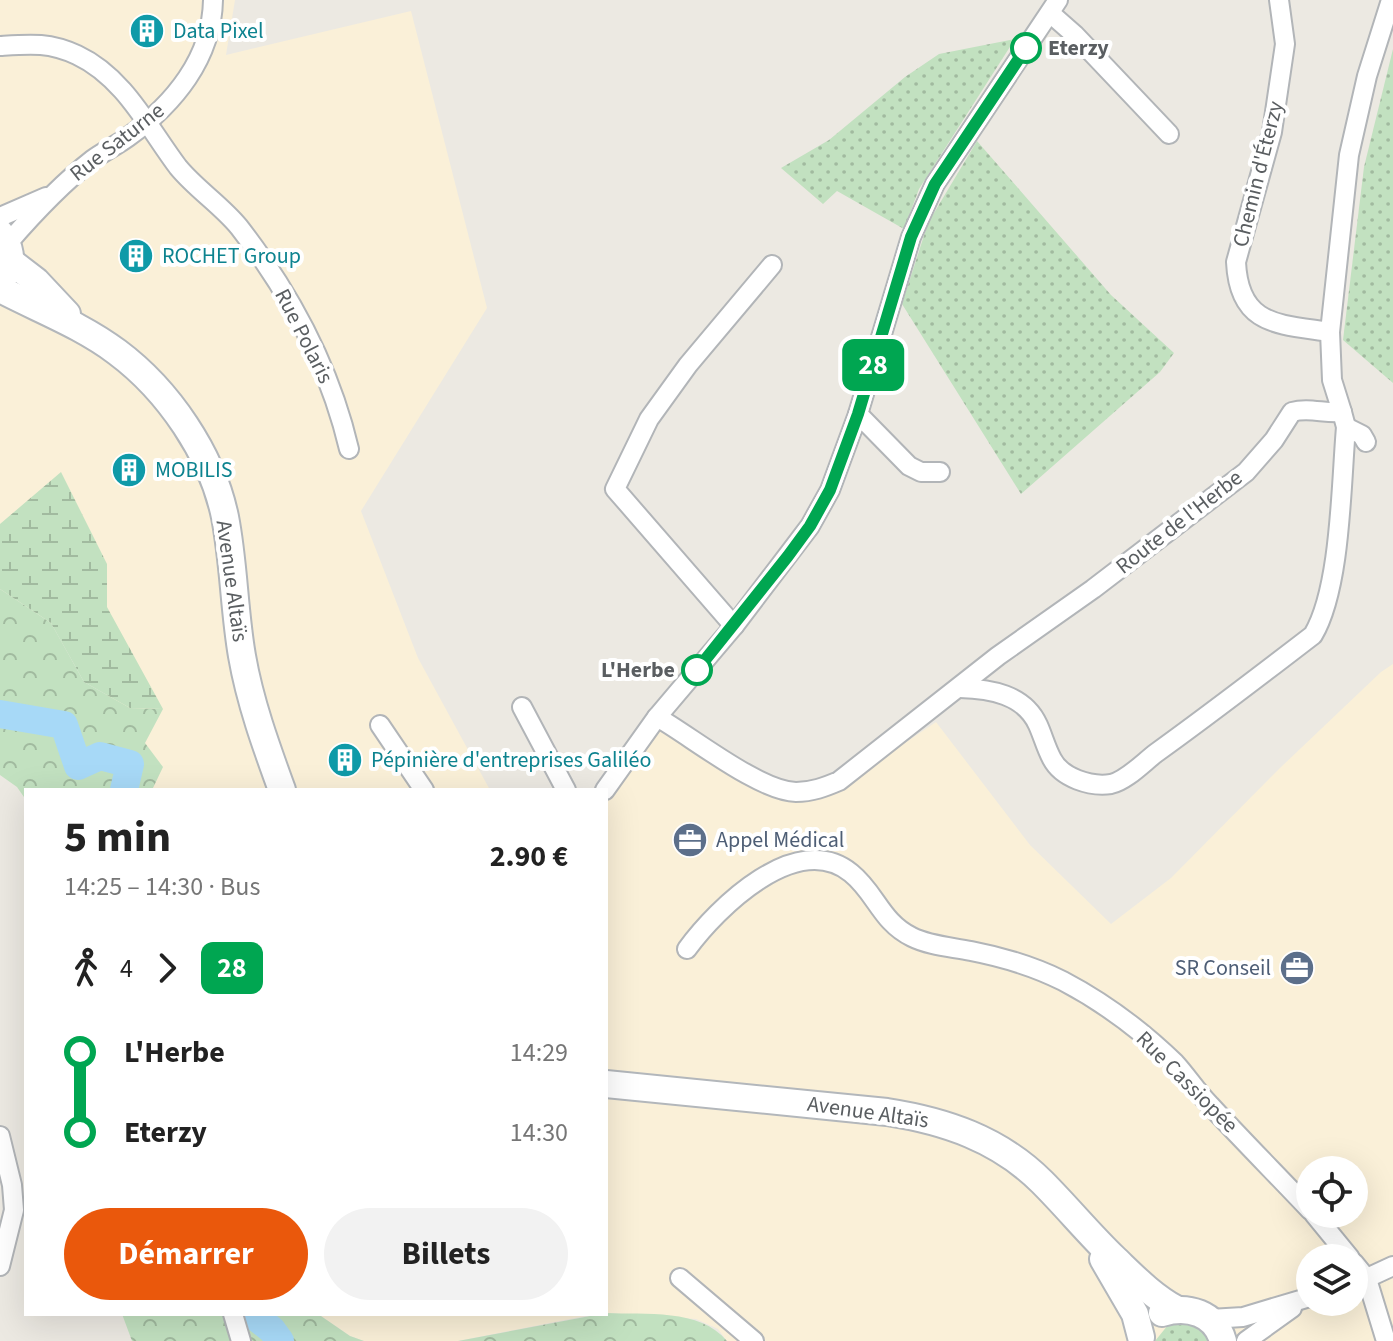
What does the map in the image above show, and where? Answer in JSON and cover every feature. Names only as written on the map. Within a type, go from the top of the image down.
[{"type":"street","name":"Rue Saturne","points":[[5,254],[52,194],[94,159],[147,123],[184,85],[202,55],[213,16],[213,0]]},
{"type":"street","name":"Chemin d'Éterzy","points":[[1279,0],[1285,44],[1272,132],[1236,262],[1237,283],[1244,301],[1269,322],[1330,332]]},
{"type":"street","points":[[960,688],[989,689],[1007,695],[1031,712],[1052,760],[1060,770],[1093,784],[1116,782],[1313,635],[1320,624],[1335,553],[1344,420],[1332,380],[1330,332],[1349,155],[1367,76],[1391,0]]},
{"type":"street","points":[[606,788],[657,717],[734,626],[810,526],[830,490],[858,414],[911,237],[935,184],[1054,6],[1075,35],[1169,134]]},
{"type":"street","name":"Rue Polaris","points":[[0,46],[46,43],[79,56],[112,78],[181,170],[237,225],[291,304],[323,367],[338,405],[349,449]]},
{"type":"street","name":"Rue Saturne","points":[[0,217],[52,194]]},
{"type":"street","name":"Avenue Altaïs","points":[[5,254],[36,281],[78,326]]},
{"type":"street","points":[[734,626],[615,489],[649,419],[688,365],[772,265]]},
{"type":"street","name":"Avenue Altaïs","points":[[0,289],[78,326],[148,378],[171,406],[210,473],[225,516],[242,657],[252,702],[281,788]]},
{"type":"street","name":"Route de l'Herbe","points":[[657,717],[767,784],[781,789],[808,791],[839,781],[998,656],[1093,589],[1246,472],[1267,450],[1292,412],[1305,409],[1344,420]]},
{"type":"street","points":[[858,414],[909,466],[921,472],[940,472]]},
{"type":"street","points":[[1344,420],[1366,442]]},
{"type":"street","points":[[989,689],[998,656]]},
{"type":"street","points":[[522,707],[565,788]]},
{"type":"street","points":[[380,725],[423,788]]},
{"type":"street","name":"Rue Cassiopée","points":[[687,949],[705,924],[760,878],[805,860],[836,864],[850,872],[864,887],[891,925],[914,938],[1020,963],[1063,981],[1122,1019],[1175,1064],[1209,1105],[1296,1195]]},
{"type":"street","name":"Avenue Altaïs","points":[[608,1084],[887,1112],[937,1121],[993,1144],[1027,1168],[1089,1234],[1160,1300],[1176,1309]]},
{"type":"street","points":[[0,1136],[12,1185],[14,1210],[0,1266]]},
{"type":"street","name":"Rue Cassiopée","points":[[1325,1228],[1339,1244]]},
{"type":"street","name":"Avenue Altaïs","points":[[1089,1234],[1135,1314],[1141,1339]]},
{"type":"street","points":[[1368,1278],[1393,1266]]},
{"type":"street","points":[[680,1278],[754,1341]]},
{"type":"street","points":[[1368,1299],[1386,1341]]},
{"type":"street","points":[[1141,1339],[1149,1324],[1161,1314],[1176,1309],[1194,1310],[1216,1330],[1243,1317],[1296,1301]]},
{"type":"street","points":[[1246,1341],[1296,1306]]},
{"type":"street","points":[[234,1316],[241,1341]]},
{"type":"shaded area","points":[[0,0],[235,0],[226,55],[411,11],[487,308],[361,511],[418,658],[489,788],[153,788],[162,767],[51,623],[0,589]]},
{"type":"shaded area","points":[[1393,664],[1393,1341],[727,1341],[718,1329],[696,1319],[608,1313],[608,788],[595,788],[643,722],[797,801],[823,798],[936,722],[1030,845],[1111,924],[1171,878],[1280,768]]},
{"type":"shaded area","points":[[321,1316],[585,1316],[458,1341],[364,1341],[350,1336]]},
{"type":"green space","points":[[1015,39],[919,189],[904,229],[837,191],[823,204],[781,168],[829,140],[905,77],[939,54]]},
{"type":"green space","points":[[1393,49],[1393,383],[1343,340],[1364,167]]},
{"type":"green space","points":[[977,141],[1111,295],[1174,353],[1160,372],[1021,494],[902,304],[928,223]]},
{"type":"green space","points":[[61,472],[107,564],[107,607],[163,709],[130,708],[84,682],[51,623],[0,589],[0,524]]},
{"type":"green space","points":[[0,589],[51,623],[84,682],[130,708],[163,709],[145,743],[163,767],[153,788],[24,788],[24,797],[17,787],[0,775]]},
{"type":"green space","points":[[608,1313],[687,1318],[716,1330],[727,1341],[458,1341],[590,1316],[608,1316]]},
{"type":"green space","points":[[123,1316],[321,1316],[350,1336],[364,1341],[132,1341]]},
{"type":"green space","points":[[1186,1321],[1203,1329],[1210,1341],[1155,1341],[1168,1325]]},
{"type":"waterway","points":[[0,714],[64,725],[78,766],[100,756],[130,764],[124,788]]},
{"type":"waterway","points":[[254,1316],[280,1341]]},
{"type":"bus line","name":"28","points":[[697,670],[788,556],[810,526],[830,490],[858,414],[911,237],[935,184],[1026,48]]},
{"type":"place","name":"Data Pixel","points":[[147,31]]},
{"type":"place","name":"Eterzy","points":[[1026,48]]},
{"type":"place","name":"ROCHET Group","points":[[136,256]]},
{"type":"place","name":"MOBILIS","points":[[129,470]]},
{"type":"place","name":"L'Herbe","points":[[697,670]]},
{"type":"place","name":"Pépinière d'entreprises Galiléo","points":[[345,760]]},
{"type":"place","name":"Appel Médical","points":[[690,840]]},
{"type":"place","name":"SR Conseil","points":[[1297,968]]}]
